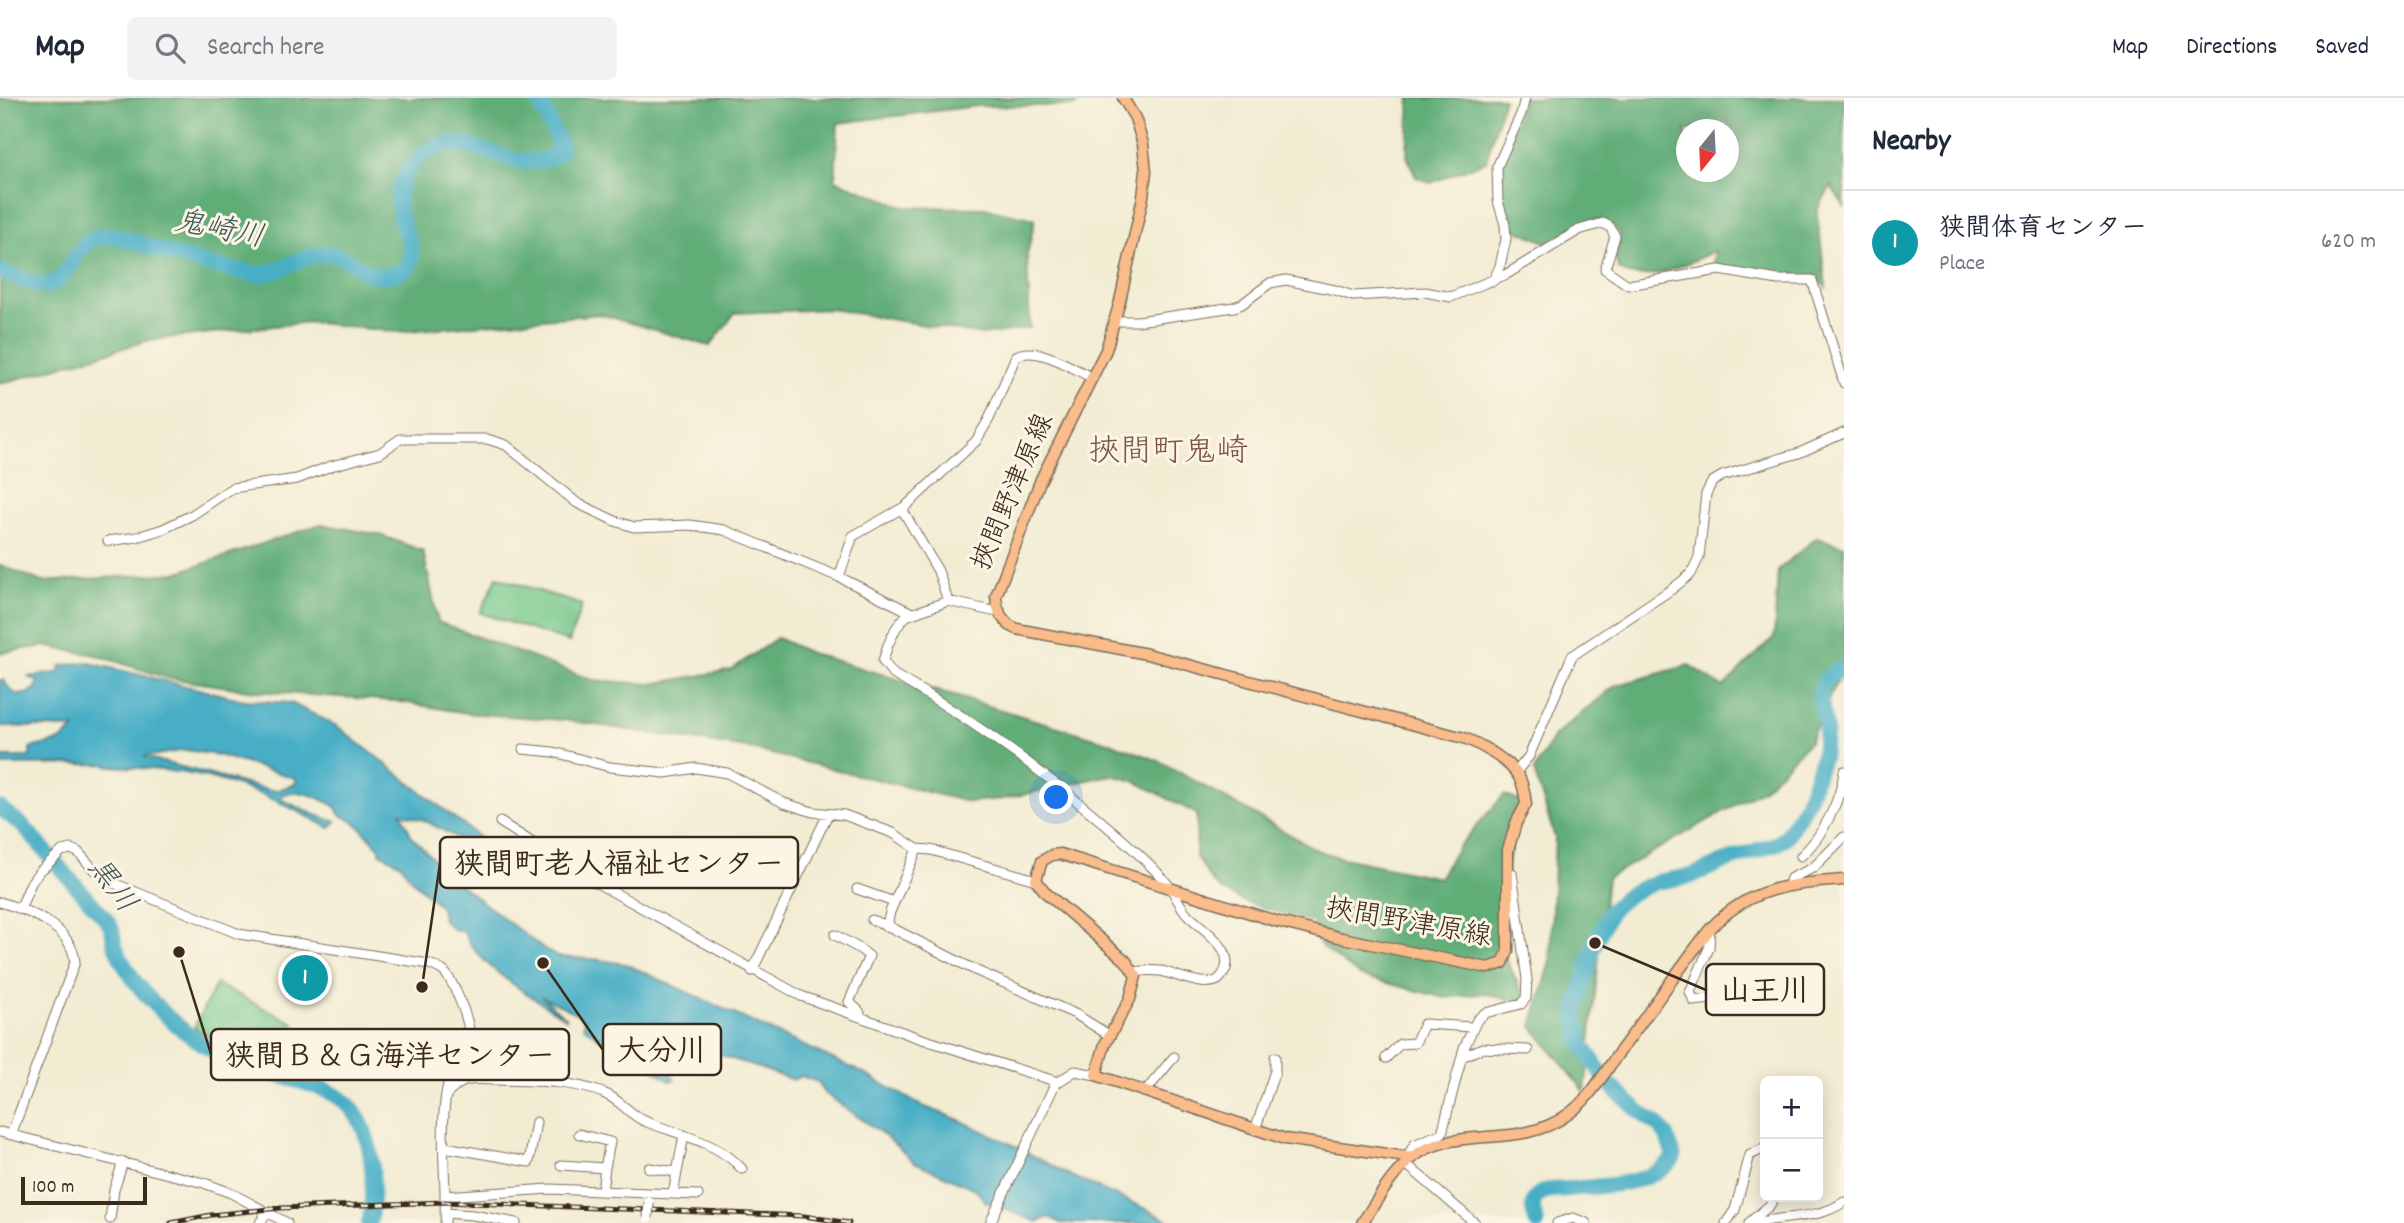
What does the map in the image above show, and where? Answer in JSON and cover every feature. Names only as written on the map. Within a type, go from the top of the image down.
[{"type":"main road","name":"挾間野津原線","points":[[1037,880],[1042,861],[1060,854],[1235,910],[1321,933],[1488,968],[1503,963],[1508,951],[1508,856],[1512,835],[1526,804],[1516,772],[1484,747],[1464,738],[1147,654],[1017,629],[1007,622],[998,608],[996,599],[999,588],[1036,490],[1093,378],[1115,321],[1143,197],[1146,171],[1141,135],[1123,98]]},
{"type":"main road","points":[[1037,880],[1046,893],[1126,961],[1135,972],[1132,994],[1109,1035],[1096,1075],[1255,1130],[1295,1141],[1409,1159]]},
{"type":"main road","points":[[1362,1223],[1409,1159],[1427,1149],[1446,1143],[1542,1130],[1570,1113],[1589,1094],[1710,929],[1742,902],[1768,890],[1789,885],[1844,880]]},
{"type":"street","points":[[1493,281],[1500,266],[1506,239],[1498,201],[1497,167],[1521,114],[1525,98]]},
{"type":"street","points":[[1115,321],[1138,321],[1234,307],[1266,285],[1278,281],[1317,286],[1353,296],[1425,292],[1451,297],[1493,281],[1525,264],[1568,235],[1600,223],[1610,227],[1615,236],[1605,269],[1628,285],[1719,270],[1778,280],[1809,279],[1814,285],[1844,383]]},
{"type":"street","points":[[839,577],[853,536],[902,509],[976,441],[989,419],[1016,356],[1027,352],[1039,354],[1093,378]]},
{"type":"street","points":[[1516,772],[1530,756],[1572,656],[1672,589],[1691,573],[1699,557],[1706,494],[1712,483],[1722,476],[1790,456],[1844,433]]},
{"type":"street","points":[[108,541],[137,537],[163,529],[192,515],[232,488],[297,479],[331,466],[380,453],[400,439],[487,439],[506,445],[578,503],[615,522],[634,527],[690,525],[724,530],[839,577],[912,613]]},
{"type":"street","points":[[902,509],[938,571],[948,601]]},
{"type":"street","points":[[998,608],[992,611],[948,601],[906,616],[888,645],[883,661],[885,667],[992,734],[1048,776],[1117,835],[1170,887],[1186,912],[1220,944],[1226,958],[1224,972],[1219,980],[1202,982],[1160,971],[1135,972]]},
{"type":"street","points":[[523,749],[553,752],[610,767],[665,773],[696,768],[727,773],[784,803],[813,812],[844,815],[866,822],[893,833],[917,849],[931,850],[1037,880]]},
{"type":"street","points":[[1801,856],[1817,836],[1831,811],[1841,788],[1844,771]]},
{"type":"street","points":[[752,971],[828,814]]},
{"type":"street","points":[[500,822],[586,877],[801,996],[1058,1082]]},
{"type":"street","points":[[1789,885],[1791,878],[1813,868],[1844,837]]},
{"type":"street","points":[[890,927],[888,921],[894,902],[917,849]]},
{"type":"street","points":[[20,909],[31,883],[44,867],[62,851],[75,850],[93,870],[116,884],[239,934],[429,964],[442,970],[449,978],[470,1032],[464,1052],[452,1072],[447,1094],[445,1218],[473,1215],[516,1223]]},
{"type":"street","points":[[1475,1223],[1409,1159],[1414,1144],[1442,1133],[1472,1027],[1485,1013],[1521,1004],[1526,998],[1527,979],[1508,856]]},
{"type":"street","points":[[857,889],[894,902]]},
{"type":"street","points":[[0,902],[20,909],[61,932],[72,948],[75,962],[11,1135]]},
{"type":"street","points":[[872,920],[977,971],[1075,1014],[1109,1035]]},
{"type":"street","points":[[1710,929],[1709,948],[1690,992],[1694,1001],[1726,997]]},
{"type":"street","points":[[835,934],[869,956],[849,1002],[859,1012],[860,1017]]},
{"type":"street","points":[[1386,1058],[1400,1044],[1415,1043],[1424,1024],[1472,1027]]},
{"type":"street","points":[[1462,1057],[1482,1048],[1528,1051]]},
{"type":"street","points":[[1144,1092],[1174,1057]]},
{"type":"street","points":[[1255,1130],[1275,1071],[1275,1057]]},
{"type":"street","points":[[992,1219],[1050,1092],[1058,1082],[1075,1071],[1096,1075]]},
{"type":"street","points":[[447,1094],[467,1080],[567,1084],[603,1093],[618,1100],[630,1115],[724,1152],[742,1169]]},
{"type":"street","points":[[445,1147],[528,1162],[536,1122]]},
{"type":"street","points":[[0,1132],[218,1188],[287,1223]]},
{"type":"street","points":[[579,1134],[610,1142],[602,1191]]},
{"type":"street","points":[[673,1194],[684,1135]]},
{"type":"street","points":[[1726,1223],[1735,1210],[1750,1155],[1760,1150]]},
{"type":"street","points":[[110,1219],[122,1162]]},
{"type":"street","points":[[561,1165],[606,1168]]},
{"type":"street","points":[[649,1168],[677,1172]]},
{"type":"street","points":[[444,1196],[550,1189],[698,1195]]},
{"type":"street","points":[[648,1218],[649,1202]]},
{"type":"street","points":[[1749,1223],[1772,1202]]},
{"type":"street","points":[[1758,1223],[1779,1218],[1810,1220],[1844,1202]]},
{"type":"street","points":[[260,1223],[267,1212]]},
{"type":"street","points":[[1557,1223],[1573,1218],[1586,1223]]},
{"type":"green space","points":[[0,98],[1083,98],[1074,106],[977,106],[838,123],[835,180],[904,207],[985,208],[1035,219],[1027,255],[1030,328],[982,335],[832,309],[735,313],[710,346],[600,314],[396,332],[309,322],[150,340],[0,384]]},
{"type":"green space","points":[[1410,98],[1504,98],[1486,161],[1431,183],[1416,177],[1407,156]]},
{"type":"green space","points":[[1523,98],[1844,98],[1844,206],[1831,186],[1817,210],[1826,287],[1814,277],[1713,266],[1715,251],[1667,271],[1642,276],[1630,275],[1619,270],[1615,257],[1620,233],[1603,220],[1576,226],[1550,244],[1510,227],[1496,181]]},
{"type":"green space","points":[[321,524],[380,535],[423,551],[438,622],[592,680],[651,684],[731,670],[777,638],[810,653],[1112,743],[1159,761],[1319,851],[1338,857],[1439,878],[1459,846],[1504,795],[1522,802],[1505,873],[1496,939],[1524,996],[1515,1002],[1485,993],[1445,998],[1360,976],[1320,945],[1313,922],[1243,901],[1219,888],[1196,857],[1197,814],[1135,781],[1111,775],[1003,799],[968,802],[747,748],[564,720],[466,713],[396,701],[255,691],[168,678],[96,655],[43,646],[0,653],[0,565],[42,582],[176,573]]},
{"type":"green space","points":[[1816,538],[1844,546],[1844,666],[1809,742],[1763,789],[1607,878],[1585,1092],[1532,1026],[1550,965],[1555,838],[1534,771],[1554,736],[1615,686],[1689,665],[1723,687],[1774,637],[1778,570]]},
{"type":"green space","points":[[497,577],[582,605],[569,642],[480,613]]},
{"type":"green space","points":[[216,984],[294,1023],[272,1068],[194,1028]]},
{"type":"water","points":[[86,662],[244,700],[291,703],[337,726],[479,837],[481,851],[424,820],[401,813],[412,837],[454,880],[542,948],[558,957],[626,964],[865,1074],[920,1105],[1011,1144],[1073,1177],[1173,1223],[1061,1223],[1049,1217],[1037,1222],[986,1202],[975,1189],[914,1162],[884,1135],[823,1092],[818,1082],[801,1076],[793,1080],[698,1047],[692,1051],[662,1039],[642,1038],[675,1079],[670,1081],[637,1058],[596,1036],[583,1026],[584,1020],[576,1013],[541,996],[567,1019],[494,970],[481,958],[464,932],[453,929],[443,920],[441,907],[411,879],[401,864],[380,853],[380,848],[356,823],[339,814],[335,806],[316,797],[296,792],[282,795],[282,800],[336,821],[330,828],[250,790],[194,775],[106,764],[0,765],[0,757],[30,757],[30,748],[60,741],[75,728],[0,726],[0,680],[4,680],[10,690],[17,694],[26,694],[36,688],[38,681],[29,677],[61,672],[60,666]],"holes":[[[186,750],[218,755],[295,778],[297,783],[278,790],[268,790],[144,757]]]},
{"type":"waterway","name":"鬼崎川","points":[[0,271],[31,283],[50,285],[63,276],[88,242],[97,237],[114,235],[191,260],[252,274],[268,273],[310,257],[327,254],[347,260],[371,274],[392,274],[407,269],[412,256],[398,200],[401,183],[410,168],[434,148],[450,144],[468,146],[521,161],[539,161],[558,154],[560,145],[538,98]]},
{"type":"waterway","points":[[1537,1223],[1534,1201],[1545,1191],[1625,1183],[1654,1174],[1674,1157],[1667,1136],[1658,1125],[1606,1081],[1582,1044],[1575,1013],[1595,943],[1611,910],[1631,893],[1656,882],[1691,876],[1778,843],[1786,837],[1807,802],[1823,755],[1826,728],[1820,697],[1824,681],[1844,669]]},
{"type":"waterway","name":"黒川","points":[[0,808],[22,825],[106,919],[128,971],[173,1022],[201,1043],[232,1060],[324,1090],[340,1098],[352,1109],[361,1123],[371,1156],[369,1223]]},
{"type":"railway","points":[[171,1223],[211,1215],[280,1208],[445,1202],[804,1216],[849,1223]]},
{"type":"place","name":"山王川","points":[[1595,943]]},
{"type":"place","name":"狭間Ｂ＆Ｇ海洋センター","points":[[179,952]]},
{"type":"place","name":"大分川","points":[[543,963]]},
{"type":"place","name":"狭間体育センター","points":[[305,978]]},
{"type":"place","name":"狭間町老人福祉センター","points":[[422,987]]},
{"type":"district","name":"挾間町鬼崎","points":[[1168,454]]}]
